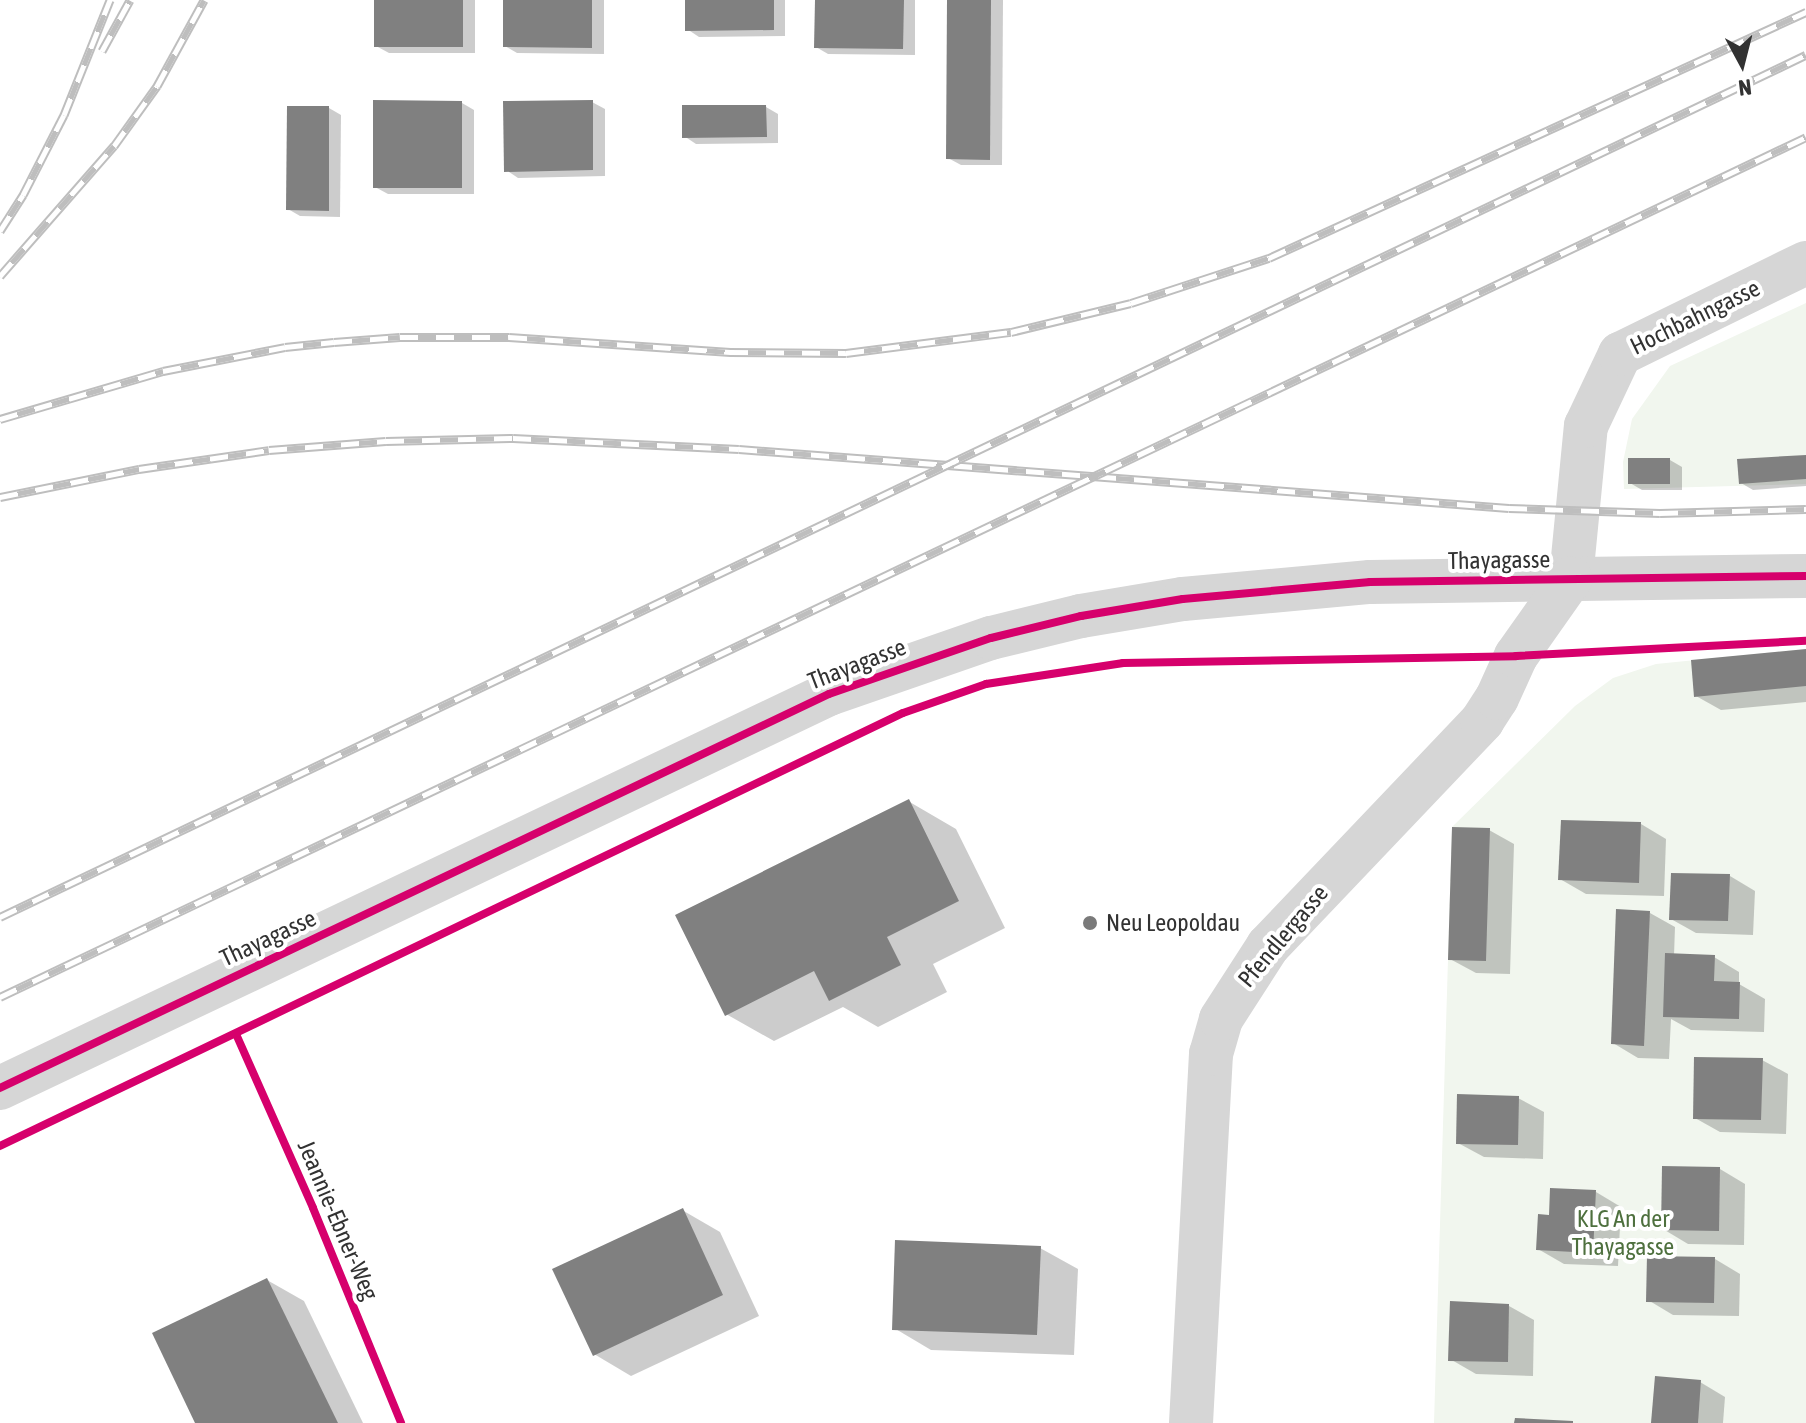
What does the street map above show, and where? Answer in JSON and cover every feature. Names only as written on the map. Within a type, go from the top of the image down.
[{"type":"street","name":"Hochbahngasse","points":[[1571,578],[1586,426],[1620,354],[1806,263]]},
{"type":"street","name":"Thayagasse","points":[[0,1088],[829,694],[978,642],[1081,616],[1183,599],[1370,582],[1806,576]]},
{"type":"street","name":"Pfendlergasse","points":[[1191,1423],[1211,1054],[1221,1019],[1268,946],[1482,721],[1497,698],[1516,656],[1571,578]]},
{"type":"green space","points":[[1806,303],[1806,484],[1624,489],[1623,462],[1632,419],[1670,366]]},
{"type":"green space","name":"KLG An der Thayagasse","points":[[1806,649],[1806,1423],[1434,1423],[1452,827],[1575,706],[1613,678],[1656,664]]},
{"type":"building","points":[[374,0],[463,0],[463,47],[374,47]]},
{"type":"building","points":[[503,0],[592,0],[592,48],[503,47]]},
{"type":"building","points":[[685,0],[774,0],[774,30],[685,31]]},
{"type":"building","points":[[815,0],[904,0],[903,49],[814,48]]},
{"type":"building","points":[[947,0],[991,0],[990,160],[946,159]]},
{"type":"building","points":[[373,100],[462,101],[462,188],[373,188]]},
{"type":"building","points":[[593,100],[593,170],[504,172],[503,101]]},
{"type":"building","points":[[682,105],[766,105],[767,137],[682,138]]},
{"type":"building","points":[[287,106],[329,106],[329,211],[286,210]]},
{"type":"building","points":[[1806,455],[1806,479],[1739,484],[1737,459]]},
{"type":"building","points":[[1628,458],[1670,458],[1670,484],[1628,484]]},
{"type":"building","points":[[1806,649],[1806,686],[1694,697],[1691,660]]},
{"type":"building","points":[[909,799],[959,901],[887,937],[901,965],[829,1001],[814,971],[725,1016],[675,915]]},
{"type":"building","points":[[1561,820],[1641,822],[1639,883],[1558,880]]},
{"type":"building","points":[[1452,827],[1490,828],[1486,961],[1448,960]]},
{"type":"building","points":[[1671,873],[1730,874],[1728,921],[1669,920]]},
{"type":"building","points":[[1616,909],[1650,911],[1644,1046],[1611,1044]]},
{"type":"building","points":[[1665,953],[1715,955],[1714,981],[1740,982],[1739,1019],[1663,1017]]},
{"type":"building","points":[[1694,1057],[1763,1058],[1761,1120],[1693,1119]]},
{"type":"building","points":[[1457,1094],[1519,1096],[1518,1145],[1456,1144]]},
{"type":"building","points":[[1662,1166],[1720,1167],[1719,1231],[1661,1230]]},
{"type":"building","points":[[1550,1188],[1596,1190],[1593,1253],[1536,1250],[1538,1214],[1549,1215]]},
{"type":"building","points":[[683,1208],[723,1295],[593,1356],[552,1269]]},
{"type":"building","points":[[895,1240],[1041,1246],[1037,1335],[892,1330]]},
{"type":"building","points":[[1647,1256],[1715,1257],[1714,1303],[1646,1302]]},
{"type":"building","points":[[267,1278],[338,1423],[195,1423],[152,1333]]},
{"type":"building","points":[[1450,1301],[1509,1304],[1508,1362],[1448,1361]]},
{"type":"building","points":[[1655,1376],[1701,1380],[1698,1423],[1651,1423]]},
{"type":"building","points":[[1515,1418],[1573,1421],[1573,1423],[1514,1423]]},
{"type":"railway","points":[[0,231],[23,195],[64,115],[110,0]]},
{"type":"railway","points":[[102,51],[130,0]]},
{"type":"railway","points":[[0,276],[114,146],[157,86],[204,0]]},
{"type":"railway","points":[[0,419],[163,371],[285,347],[334,342],[400,337],[509,337],[730,352],[846,353],[1011,332],[1131,303],[1269,258],[1806,12]]},
{"type":"railway","points":[[0,917],[1806,55]]},
{"type":"railway","points":[[0,997],[1806,137]]},
{"type":"railway","points":[[0,497],[139,469],[269,450],[386,441],[513,438],[739,449],[1509,508],[1660,513],[1806,509]]},
{"type":"cycle path","points":[[0,1088],[829,694],[991,638],[1081,616],[1183,599],[1370,582],[1806,576]]},
{"type":"cycle path","points":[[0,1146],[903,713],[986,684],[1123,663],[1516,656],[1806,641]]},
{"type":"cycle path","name":"Jeannie-Ebner-Weg","points":[[236,1034],[313,1208],[401,1423]]},
{"type":"place","name":"Neu Leopoldau","points":[[1090,923]]}]
